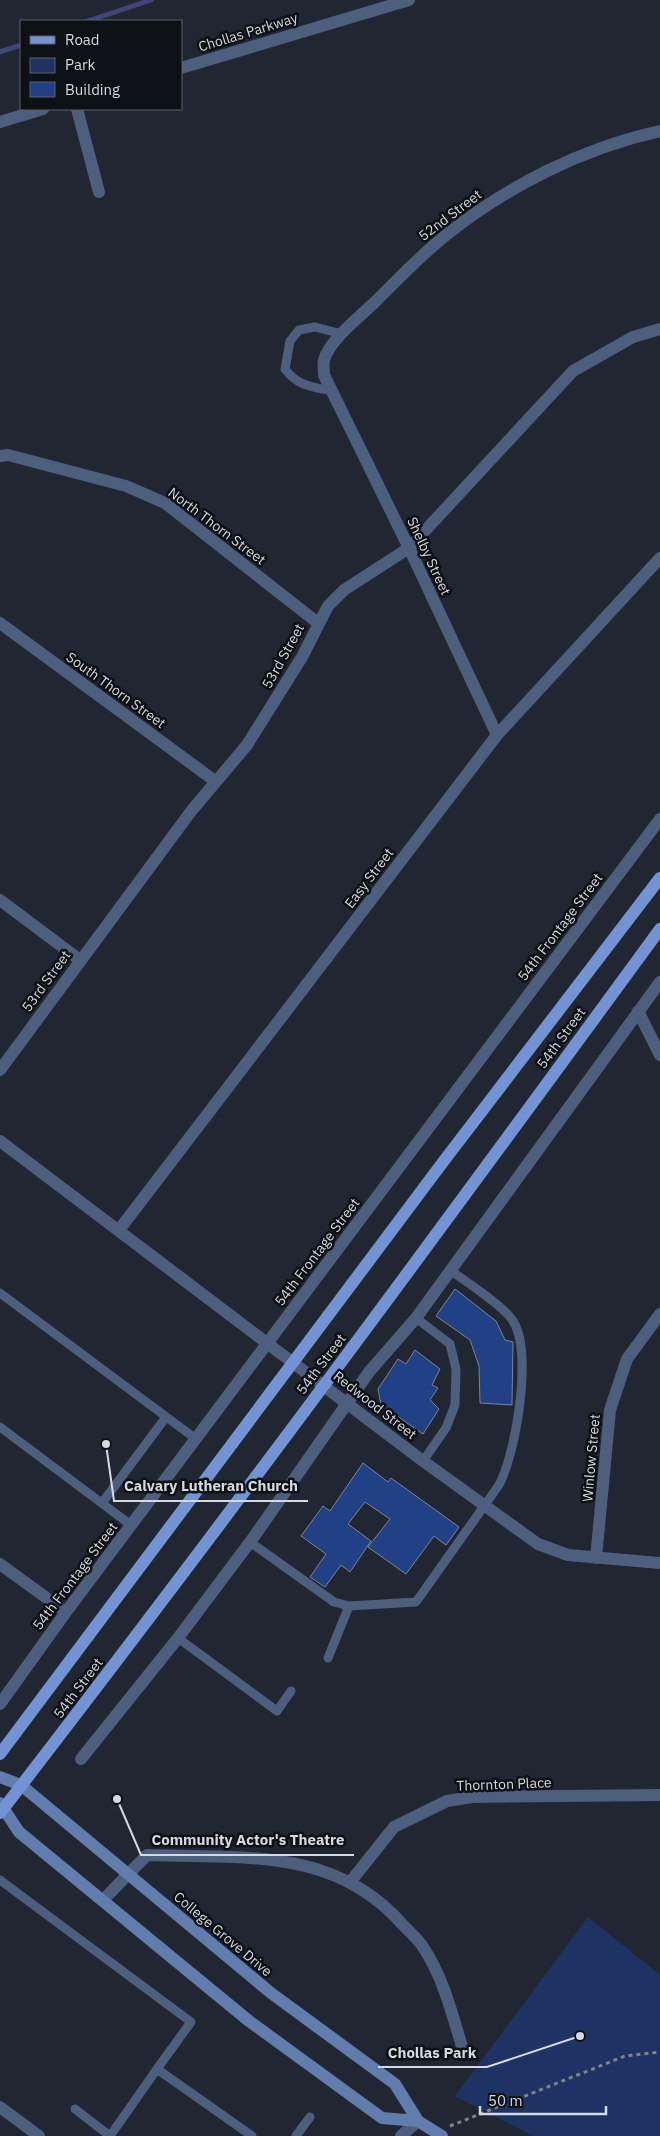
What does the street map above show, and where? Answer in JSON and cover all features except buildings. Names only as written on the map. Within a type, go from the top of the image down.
[{"type":"main road","name":"54th Street","points":[[0,1754],[443,1162],[660,878]]},
{"type":"main road","name":"54th Street","points":[[1,1808],[22,1785],[147,1622],[660,929]]},
{"type":"main road","name":"College Grove Drive","points":[[0,1777],[22,1785],[271,1993],[395,2084],[418,2121],[439,2134]]},
{"type":"main road","name":"College Grove Drive","points":[[1,1808],[19,1832],[250,2021],[382,2118],[418,2121]]},
{"type":"street","name":"Chollas Parkway","points":[[182,68],[409,0]]},
{"type":"street","points":[[0,122],[39,110]]},
{"type":"street","points":[[77,110],[99,192]]},
{"type":"street","name":"52nd Street","points":[[333,391],[324,375],[324,361],[328,350],[422,255],[445,236],[495,200],[541,174],[582,156],[660,131]]},
{"type":"street","name":"53rd Street","points":[[0,1070],[215,781],[247,745],[302,657],[328,606],[344,590],[410,548],[573,371],[633,337],[660,329]]},
{"type":"street","name":"Shelby Street","points":[[333,391],[410,548],[497,735]]},
{"type":"street","name":"North Thorn Street","points":[[0,456],[8,455],[126,486],[165,503],[318,623]]},
{"type":"street","name":"Easy Street","points":[[119,1230],[497,735],[660,558]]},
{"type":"street","name":"South Thorn Street","points":[[0,624],[215,781]]},
{"type":"street","name":"54th Frontage Street","points":[[0,1704],[66,1612],[660,819]]},
{"type":"street","points":[[0,900],[80,960]]},
{"type":"street","points":[[81,1759],[149,1677],[250,1542],[369,1372],[416,1318],[660,982]]},
{"type":"street","points":[[638,1011],[660,1056]]},
{"type":"street","name":"Redwood Street","points":[[0,1141],[348,1402],[423,1461],[538,1544],[568,1555],[660,1563]]},
{"type":"street","name":"Winlow Street","points":[[596,1558],[610,1410],[627,1359],[660,1314]]},
{"type":"street","points":[[0,1564],[66,1612]]},
{"type":"street","name":"Thornton Place","points":[[351,1881],[394,1827],[446,1801],[472,1797],[660,1796]]},
{"type":"street","points":[[103,1900],[147,1855],[283,1860],[316,1867],[351,1881],[390,1910],[423,1947],[440,1979],[464,2053]]},
{"type":"street","points":[[0,2106],[39,2136]]},
{"type":"street","points":[[401,2136],[418,2121]]},
{"type":"lane","points":[[333,391],[299,384],[285,369],[290,341],[299,330],[315,327],[342,334]]},
{"type":"lane","points":[[250,1542],[334,1602],[349,1606],[416,1602],[485,1506],[506,1471],[516,1437],[523,1353],[513,1321],[450,1270]]},
{"type":"lane","points":[[0,1293],[196,1439]]},
{"type":"lane","points":[[416,1318],[450,1344],[456,1369],[455,1405],[446,1428],[423,1461]]},
{"type":"lane","points":[[102,1503],[166,1417]]},
{"type":"lane","points":[[0,1427],[131,1525]]},
{"type":"lane","points":[[328,1658],[349,1606]]},
{"type":"lane","points":[[178,1638],[277,1711],[291,1691]]},
{"type":"lane","points":[[0,1880],[191,2022],[110,2136],[75,2109]]},
{"type":"lane","points":[[157,2069],[252,2136]]},
{"type":"lane","points":[[296,2136],[310,2117]]},
{"type":"path","points":[[439,2134],[625,2056],[660,2052]]},
{"type":"green space","points":[[588,1917],[660,1975],[660,2136],[533,2136],[455,2096]]},
{"type":"waterway","points":[[91,20],[151,0]]},
{"type":"waterway","points":[[0,52],[20,45]]},
{"type":"place","name":"Calvary Lutheran Church","points":[[106,1444]]},
{"type":"place","name":"Community Actor's Theatre","points":[[117,1799]]},
{"type":"place","name":"Chollas Park","points":[[580,2036]]}]
